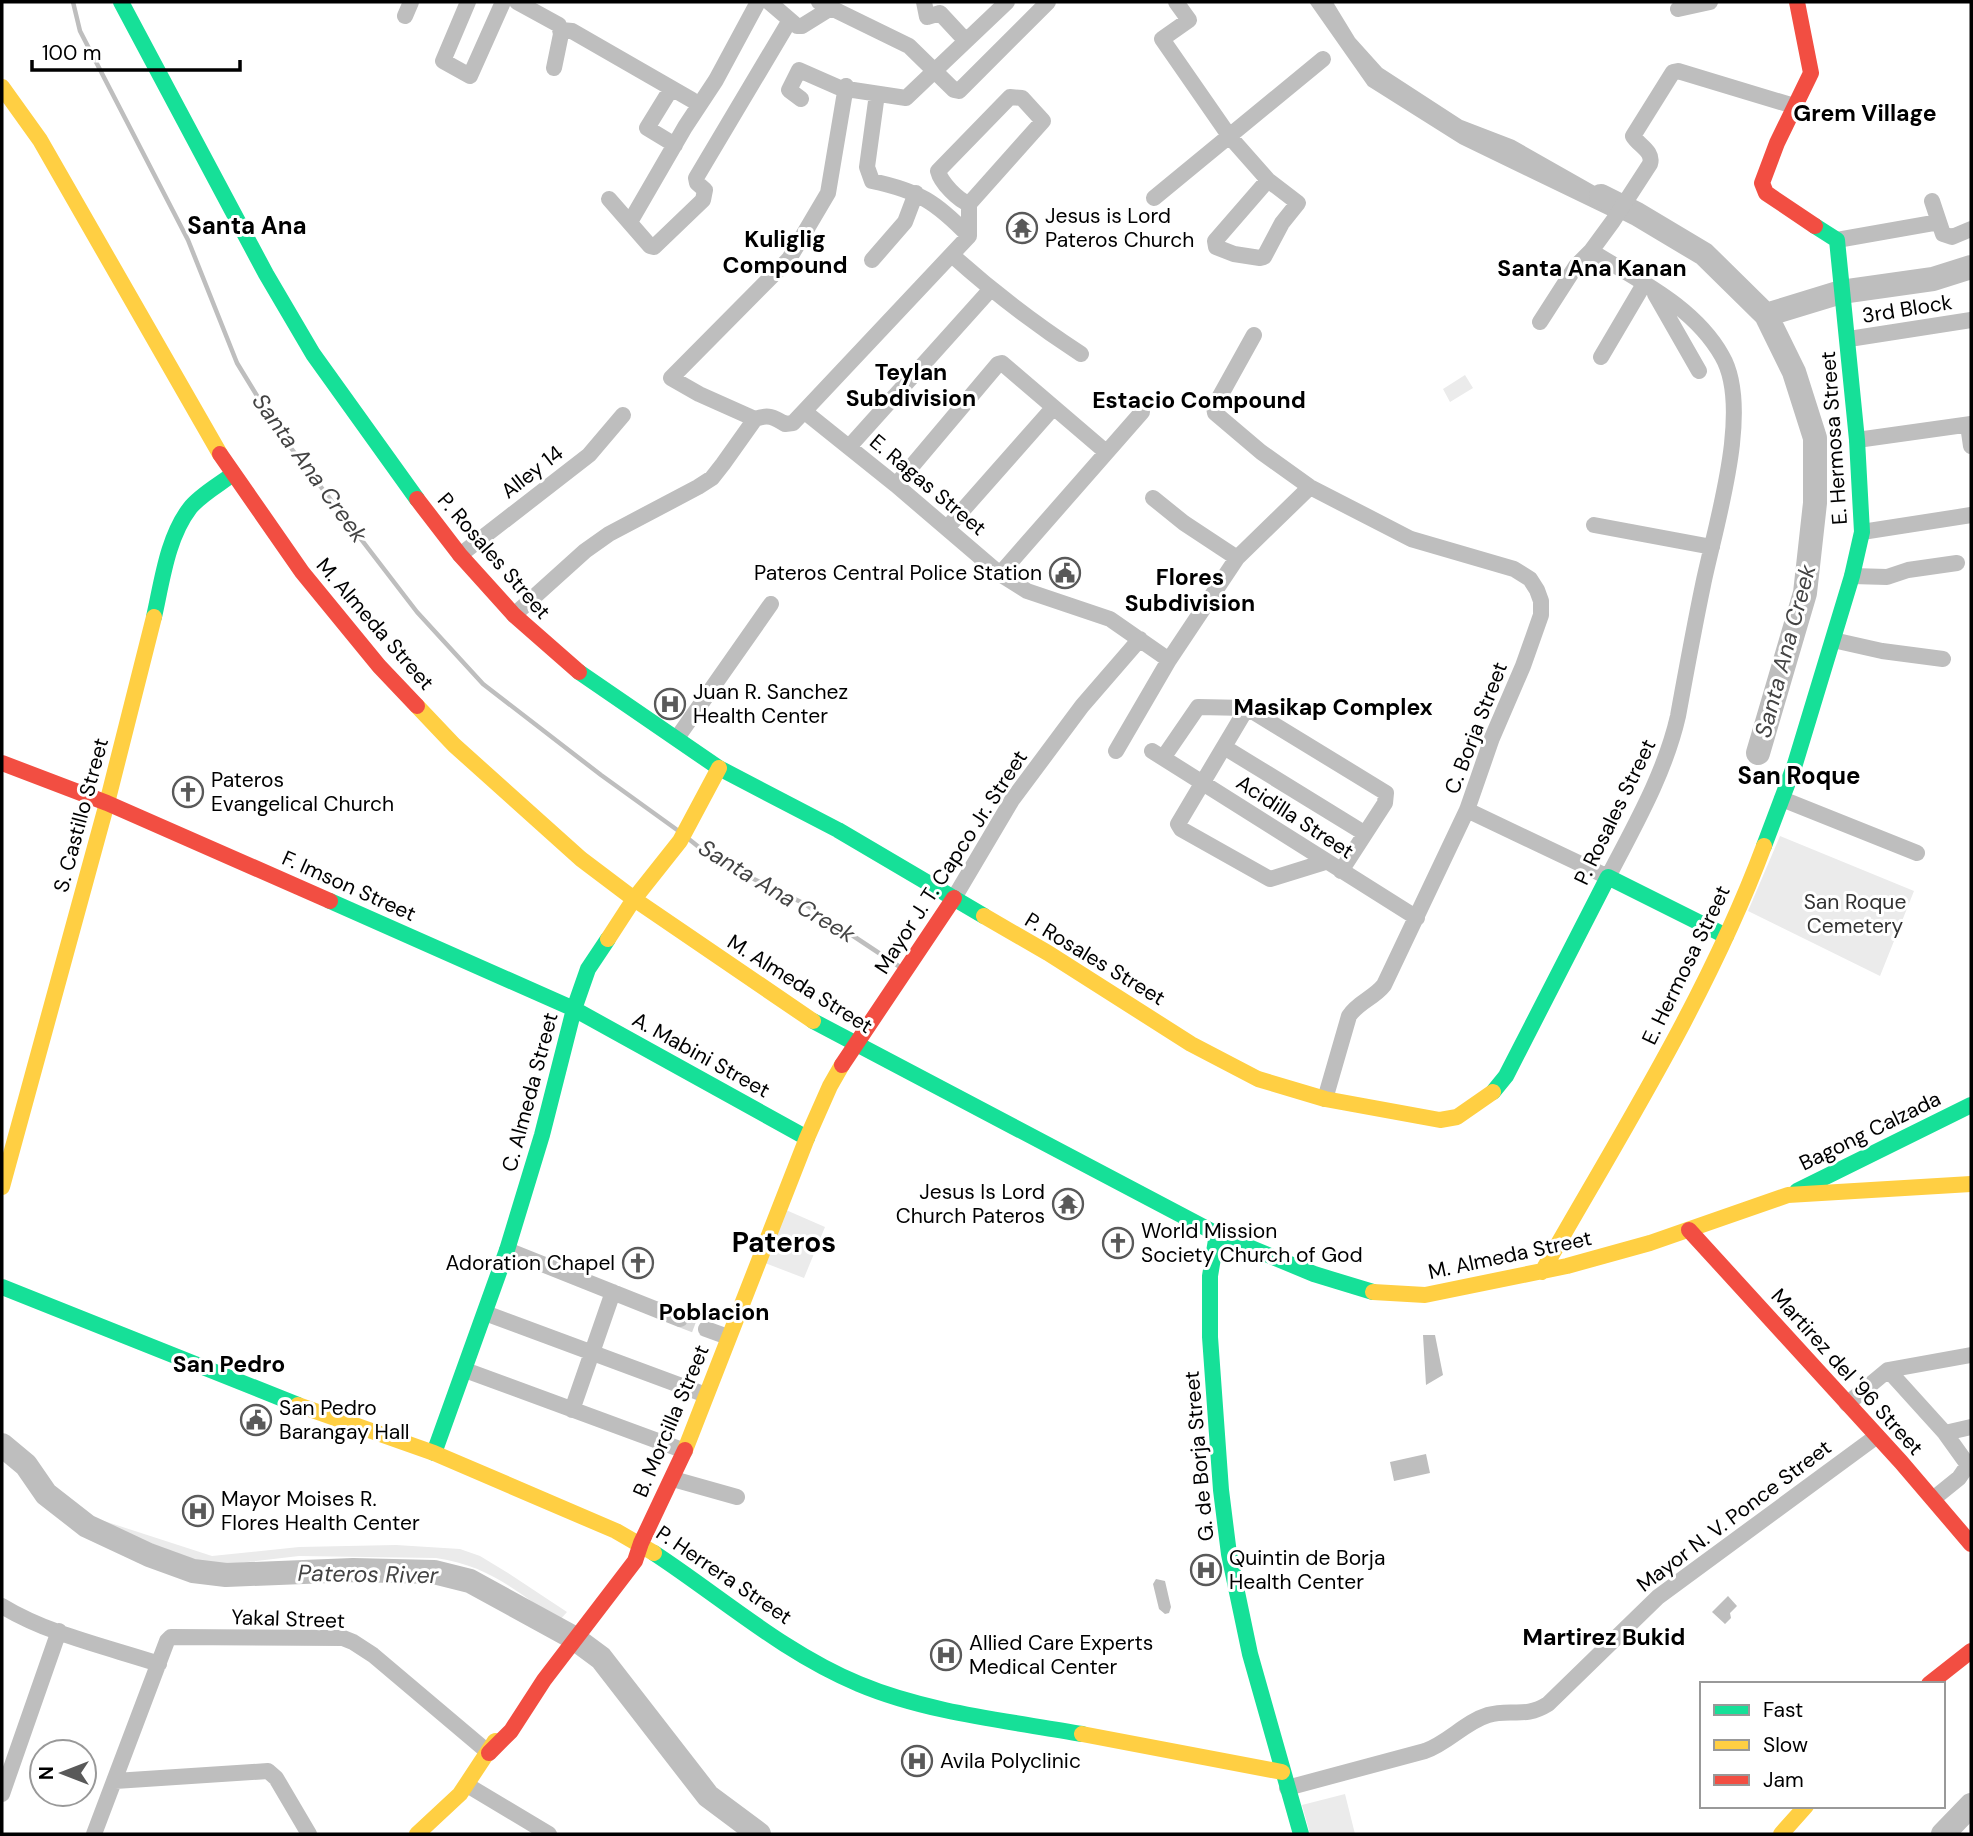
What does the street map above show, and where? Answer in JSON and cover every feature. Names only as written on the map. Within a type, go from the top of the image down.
[{"type":"street","name":"P. Rosales Street","points":[[121,2],[247,240],[313,354],[396,472],[460,555],[514,615],[579,672],[719,768],[838,830],[1131,1004],[1191,1044],[1258,1079],[1325,1099],[1440,1120],[1457,1117],[1495,1090],[1506,1076],[1644,807],[1671,746],[1730,454],[1734,391],[1731,372],[1721,354],[1704,330],[1684,311],[1591,251]]},
{"type":"street","points":[[468,2],[443,61],[470,76],[503,2]]},
{"type":"street","points":[[517,2],[559,25],[561,30],[554,68]]},
{"type":"street","points":[[630,222],[716,80],[758,2]]},
{"type":"street","points":[[769,2],[790,20],[802,26],[825,5],[905,44],[954,90],[962,90],[1048,2]]},
{"type":"street","points":[[924,2],[927,17],[940,13],[967,41]]},
{"type":"street","points":[[801,99],[789,90],[799,71],[825,83],[906,98],[1007,2]]},
{"type":"street","points":[[1176,2],[1189,20],[1162,39],[1230,137],[1268,180],[1298,203],[1282,223],[1266,254],[1256,258],[1216,247],[1215,241],[1268,180]]},
{"type":"street","points":[[1678,9],[1710,2]]},
{"type":"street","points":[[1797,2],[1811,73],[1765,173],[1763,188],[1766,193],[1838,240],[1938,222]]},
{"type":"street","points":[[609,199],[650,246],[654,247],[704,200],[705,190],[697,183],[696,178],[790,20]]},
{"type":"street","points":[[561,30],[572,31],[699,106]]},
{"type":"street","points":[[1154,198],[1323,59]]},
{"type":"street","points":[[1540,322],[1576,266],[1591,251],[1613,220],[1651,160],[1649,153],[1633,136],[1675,71],[1794,106]]},
{"type":"street","name":"M. Almeda Street","points":[[2,87],[40,140],[209,438],[302,572],[379,666],[454,745],[581,859],[634,900],[794,1010],[854,1045],[1033,1135],[1217,1234],[1314,1274],[1375,1293],[1418,1296],[1542,1272],[1625,1251],[1758,1203],[1788,1195],[1971,1184]]},
{"type":"street","points":[[755,419],[671,378],[789,259],[828,194],[846,87]]},
{"type":"street","points":[[671,89],[647,128],[675,145]]},
{"type":"street","points":[[877,94],[867,167],[872,181],[901,187],[916,194],[947,212],[969,236]]},
{"type":"street","points":[[514,615],[584,551],[609,534],[712,478],[755,419],[765,415],[773,416],[785,424],[793,423],[805,412],[969,236],[969,204],[1043,121],[1020,97],[1010,97],[938,171],[939,176],[951,189],[969,204]]},
{"type":"street","points":[[872,260],[905,222],[916,194]]},
{"type":"street","points":[[1932,201],[1938,222],[1947,237],[1971,229]]},
{"type":"street","name":"E. Hermosa Street","points":[[1542,1272],[1693,1006],[1755,871],[1782,799],[1852,576],[1862,532],[1849,339],[1838,240]]},
{"type":"street","points":[[952,255],[990,290],[1037,326],[1081,354]]},
{"type":"street","points":[[1601,357],[1648,286],[1699,371]]},
{"type":"street","points":[[849,447],[990,290]]},
{"type":"street","name":"3rd Block","points":[[1849,339],[1971,320]]},
{"type":"street","name":"C. Borja Street","points":[[1254,335],[1213,410],[1261,452],[1310,487],[1411,539],[1514,569],[1530,579],[1537,590],[1541,615],[1523,666],[1492,738],[1467,810],[1417,918],[1384,985],[1354,1008],[1349,1016],[1325,1099]]},
{"type":"street","points":[[896,485],[998,365],[1006,365],[1106,452]]},
{"type":"street","points":[[947,528],[1054,408]]},
{"type":"street","name":"E. Ragas Street","points":[[805,412],[1000,574],[1027,591],[1110,619],[1169,660]]},
{"type":"street","points":[[1000,574],[1142,412]]},
{"type":"street","name":"Alley 14","points":[[460,555],[589,455],[622,415]]},
{"type":"street","points":[[1857,440],[1970,425],[1971,446]]},
{"type":"street","name":"S. Castillo Street","points":[[2,1187],[9,1140],[107,803],[166,565],[180,524],[191,506],[233,474]]},
{"type":"street","points":[[1116,751],[1169,660],[1237,558],[1310,487]]},
{"type":"street","points":[[1153,498],[1184,523],[1237,558]]},
{"type":"street","points":[[1862,532],[1971,515]]},
{"type":"street","points":[[1594,525],[1712,547]]},
{"type":"street","points":[[1852,576],[1887,576],[1908,570],[1957,564]]},
{"type":"street","points":[[677,738],[771,604]]},
{"type":"street","name":"Mayor J. T. Capco Jr. Street","points":[[854,1045],[954,898],[1012,800],[1082,706],[1140,639]]},
{"type":"street","points":[[1833,640],[1882,651],[1943,659]]},
{"type":"street","name":"Acidilla Street","points":[[1247,708],[1198,706],[1157,754],[1340,872],[1417,918]]},
{"type":"street","points":[[1325,862],[1270,879],[1181,829],[1178,824],[1247,708],[1386,793],[1387,798],[1340,872]]},
{"type":"street","points":[[1224,747],[1364,833]]},
{"type":"street","name":"F. Imson Street","points":[[2,763],[107,803],[574,1009]]},
{"type":"street","name":"C. Almeda Street","points":[[434,1453],[507,1250],[542,1135],[574,1009],[588,970],[634,900],[680,841],[719,768]]},
{"type":"street","points":[[1782,799],[1917,853]]},
{"type":"street","points":[[1467,810],[1726,936]]},
{"type":"street","name":"A. Mabini Street","points":[[574,1009],[807,1138]]},
{"type":"street","name":"B. Morcilla Street","points":[[422,1833],[467,1785],[489,1753],[502,1726],[590,1610],[626,1555],[640,1543],[685,1451],[807,1138],[835,1076],[854,1045]]},
{"type":"street","name":"Bagong Calzada","points":[[1788,1195],[1971,1105]]},
{"type":"street","name":"Martirez del '96 Street","points":[[1689,1230],[1877,1436],[1971,1544]]},
{"type":"street","name":"G. de Borja Street","points":[[1217,1234],[1210,1276],[1210,1337],[1221,1490],[1229,1554],[1250,1654],[1301,1834]]},
{"type":"street","points":[[507,1250],[680,1318]]},
{"type":"street","name":"P. Herrera Street","points":[[2,1287],[271,1396],[434,1453],[640,1543],[765,1630],[832,1671],[885,1696],[1284,1780]]},
{"type":"street","points":[[572,1410],[613,1292]]},
{"type":"street","points":[[485,1313],[706,1395]]},
{"type":"street","points":[[706,1329],[729,1337]]},
{"type":"street","points":[[1847,1404],[1888,1370],[1971,1355]]},
{"type":"street","points":[[464,1370],[685,1451]]},
{"type":"street","points":[[1888,1370],[1945,1433],[1968,1465],[1959,1478],[1933,1499]]},
{"type":"street","points":[[1945,1433],[1971,1427]]},
{"type":"street","name":"Mayor N. V. Ponce Street","points":[[1284,1780],[1425,1751],[1489,1715],[1528,1713],[1548,1704],[1641,1611],[1667,1589],[1877,1436]]},
{"type":"street","points":[[673,1479],[737,1497]]},
{"type":"street","points":[[2,1606],[59,1631],[159,1664],[94,1834]]},
{"type":"street","points":[[2,1794],[59,1631]]},
{"type":"street","name":"Yakal Street","points":[[159,1664],[171,1637],[343,1638],[373,1655],[489,1753]]},
{"type":"street","points":[[1932,1682],[1971,1651]]},
{"type":"street","points":[[115,1781],[268,1771],[276,1778],[309,1834]]},
{"type":"street","points":[[467,1785],[549,1834]]},
{"type":"street","points":[[1781,1834],[1804,1808]]},
{"type":"green space","points":[[1465,375],[1473,388],[1450,402],[1443,389]]},
{"type":"green space","name":"San Roque Cemetery","points":[[1780,836],[1914,891],[1880,976],[1748,911]]},
{"type":"green space","points":[[786,1210],[825,1227],[804,1278],[765,1263]]},
{"type":"green space","points":[[101,1520],[212,1556],[299,1547],[396,1545],[460,1549],[480,1556],[567,1612],[559,1621],[502,1581],[472,1567],[436,1558],[299,1556],[205,1567],[102,1529],[99,1527]]},
{"type":"green space","points":[[1345,1794],[1355,1834],[1310,1834],[1302,1805]]},
{"type":"shaded area","points":[[1309,2],[1333,2],[1355,38],[1382,68],[1462,120],[1514,140],[1618,199],[1609,216],[1460,144],[1368,86]]},
{"type":"shaded area","points":[[1423,1335],[1435,1335],[1443,1375],[1426,1385]]},
{"type":"shaded area","points":[[1426,1454],[1430,1473],[1394,1481],[1390,1462]]},
{"type":"shaded area","points":[[1156,1579],[1165,1581],[1171,1607],[1169,1613],[1165,1614],[1159,1609],[1153,1584]]},
{"type":"shaded area","points":[[1728,1596],[1737,1606],[1725,1624],[1712,1612]]},
{"type":"waterway","name":"Santa Ana Creek","points":[[73,2],[80,31],[188,240],[237,363],[281,435],[417,612],[483,684],[680,832]]},
{"type":"waterway","name":"Santa Ana Creek","points":[[1601,196],[1704,254],[1766,315],[1794,372],[1815,438],[1815,503],[1805,593],[1758,753]]},
{"type":"waterway","points":[[1766,315],[1841,292],[1933,279],[1971,267]]},
{"type":"waterway","name":"Santa Ana Creek","points":[[690,840],[715,860],[805,904],[900,967]]},
{"type":"waterway","name":"Pateros River","points":[[2,1445],[26,1465],[46,1494],[87,1526],[149,1555],[193,1571],[226,1575],[353,1570],[434,1572],[470,1581],[574,1638],[601,1658],[708,1796],[759,1834]]},
{"type":"waterway","name":"Pateros River","points":[[1943,1834],[1971,1805]]},
{"type":"tunnel","points":[[680,1319],[706,1329]]},
{"type":"traffic: fast","points":[[121,2],[266,274],[313,354],[417,499]]},
{"type":"traffic: fast","points":[[1764,846],[1795,764],[1852,576],[1862,532],[1857,440],[1837,240],[1815,226]]},
{"type":"traffic: fast","points":[[154,617],[166,561],[182,520],[199,499],[233,474]]},
{"type":"traffic: fast","points":[[579,672],[719,768],[838,830],[984,916]]},
{"type":"traffic: fast","points":[[1493,1092],[1506,1076],[1608,877],[1726,936]]},
{"type":"traffic: fast","points":[[330,901],[574,1009],[807,1138]]},
{"type":"traffic: fast","points":[[434,1453],[507,1250],[542,1135],[574,1009],[588,969],[608,939]]},
{"type":"traffic: fast","points":[[813,1021],[1217,1234],[1314,1274],[1373,1292]]},
{"type":"traffic: fast","points":[[1797,1191],[1971,1105]]},
{"type":"traffic: fast","points":[[1217,1234],[1210,1276],[1210,1337],[1221,1490],[1229,1554],[1250,1654],[1301,1834]]},
{"type":"traffic: fast","points":[[2,1287],[298,1405]]},
{"type":"traffic: fast","points":[[654,1553],[779,1641],[859,1684],[941,1709],[1082,1734]]},
{"type":"traffic: slow","points":[[2,87],[40,140],[220,454]]},
{"type":"traffic: slow","points":[[2,1187],[107,803],[154,617]]},
{"type":"traffic: slow","points":[[417,706],[454,745],[581,859],[634,899],[813,1021]]},
{"type":"traffic: slow","points":[[608,939],[634,899],[680,841],[719,768]]},
{"type":"traffic: slow","points":[[1542,1272],[1690,1010],[1742,902],[1764,846]]},
{"type":"traffic: slow","points":[[984,916],[1048,953],[1191,1044],[1258,1079],[1325,1099],[1440,1120],[1457,1117],[1493,1092]]},
{"type":"traffic: slow","points":[[685,1450],[807,1138],[842,1065]]},
{"type":"traffic: slow","points":[[1373,1292],[1425,1295],[1567,1266],[1650,1243],[1788,1195],[1971,1184]]},
{"type":"traffic: slow","points":[[298,1405],[434,1453],[616,1531],[654,1553]]},
{"type":"traffic: slow","points":[[1082,1734],[1282,1772]]},
{"type":"traffic: slow","points":[[417,1834],[460,1794],[495,1741]]},
{"type":"traffic: slow","points":[[1781,1834],[1804,1808]]},
{"type":"traffic: jam","points":[[1797,2],[1811,73],[1777,143],[1762,183],[1766,193],[1815,226]]},
{"type":"traffic: jam","points":[[220,454],[302,572],[379,666],[417,706]]},
{"type":"traffic: jam","points":[[417,499],[460,555],[514,615],[579,672]]},
{"type":"traffic: jam","points":[[2,763],[107,803],[330,901]]},
{"type":"traffic: jam","points":[[842,1065],[954,898]]},
{"type":"traffic: jam","points":[[1689,1230],[1901,1462],[1971,1544]]},
{"type":"traffic: jam","points":[[489,1753],[511,1731],[544,1680],[635,1561],[685,1450]]},
{"type":"traffic: jam","points":[[1932,1682],[1971,1651]]},
{"type":"place","name":"Jesus is Lord Pateros Church","points":[[1022,228]]},
{"type":"place","name":"Pateros Central Police Station","points":[[1065,573]]},
{"type":"place","name":"Juan R. Sanchez Health Center","points":[[670,704]]},
{"type":"place","name":"Pateros Evangelical Church","points":[[188,792]]},
{"type":"place","name":"Jesus Is Lord Church Pateros","points":[[1068,1204]]},
{"type":"place","name":"World Mission Society Church of God","points":[[1118,1243]]},
{"type":"place","name":"Adoration Chapel","points":[[638,1263]]},
{"type":"place","name":"San Pedro Barangay Hall","points":[[256,1420]]},
{"type":"place","name":"Mayor Moises R. Flores Health Center","points":[[198,1511]]},
{"type":"place","name":"Quintin de Borja Health Center","points":[[1206,1570]]},
{"type":"place","name":"Allied Care Experts Medical Center","points":[[946,1655]]},
{"type":"place","name":"Avila Polyclinic","points":[[917,1761]]},
{"type":"district","name":"Grem Village","points":[[1865,113]]},
{"type":"district","name":"Santa Ana","points":[[247,225]]},
{"type":"district","name":"Kuliglig Compound","points":[[785,252]]},
{"type":"district","name":"Santa Ana Kanan","points":[[1592,268]]},
{"type":"district","name":"Teylan Subdivision","points":[[911,385]]},
{"type":"district","name":"Estacio Compound","points":[[1199,400]]},
{"type":"district","name":"Flores Subdivision","points":[[1190,590]]},
{"type":"district","name":"Masikap Complex","points":[[1333,707]]},
{"type":"district","name":"San Roque","points":[[1799,775]]},
{"type":"district","name":"Pateros","points":[[784,1242]]},
{"type":"district","name":"Poblacion","points":[[714,1312]]},
{"type":"district","name":"San Pedro","points":[[229,1364]]},
{"type":"district","name":"Martirez Bukid","points":[[1604,1637]]}]
